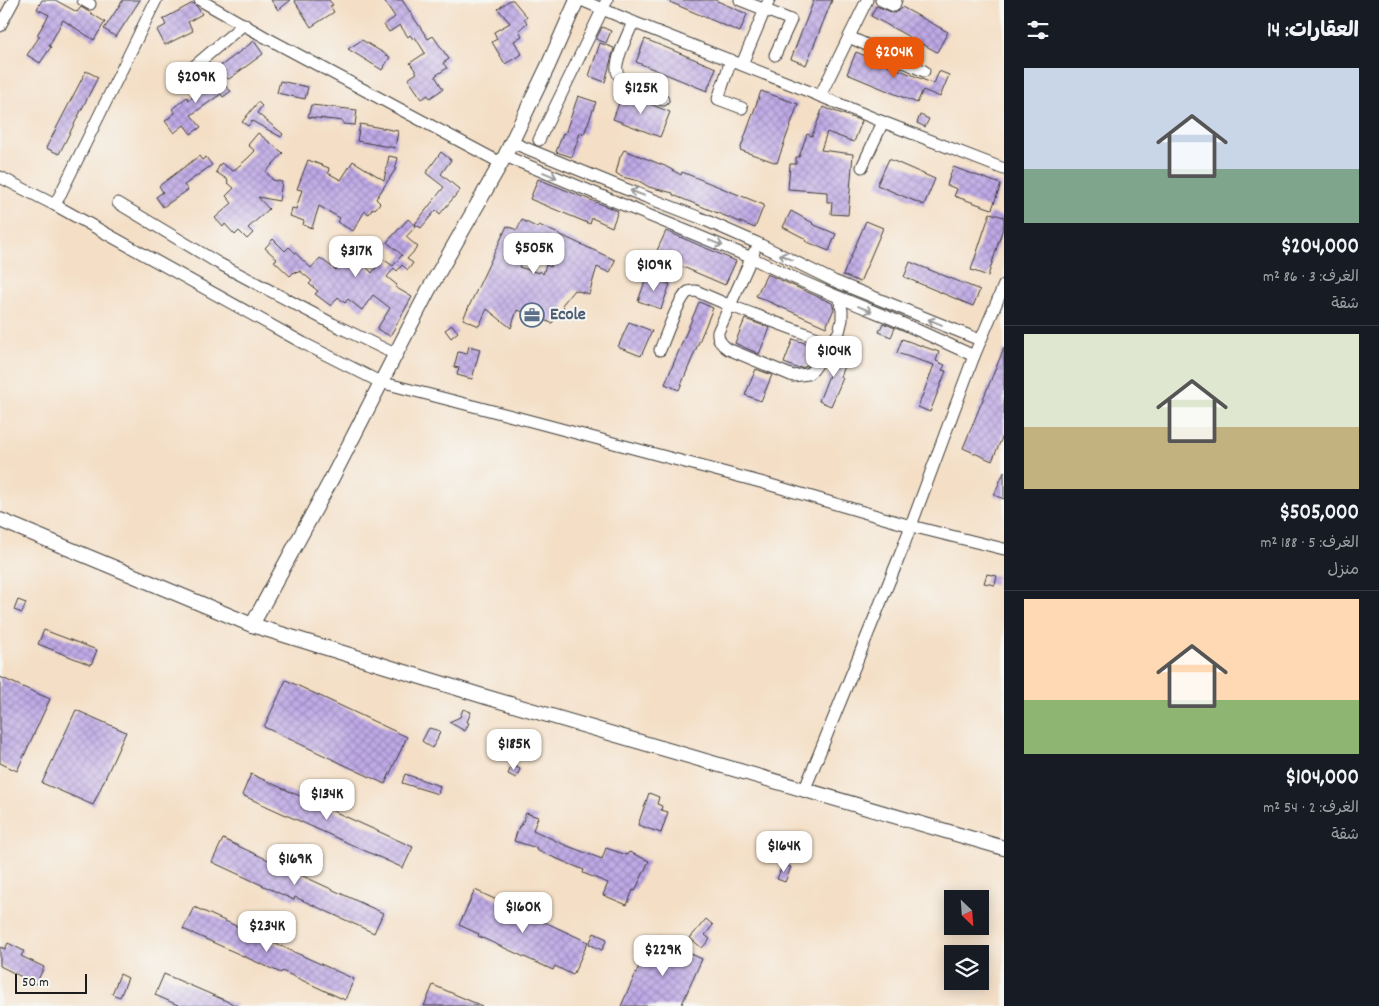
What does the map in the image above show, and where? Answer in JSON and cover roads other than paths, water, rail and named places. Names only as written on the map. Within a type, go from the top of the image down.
[{"type":"street","points":[[0,26],[14,0]]},
{"type":"street","points":[[55,205],[156,0]]},
{"type":"street","points":[[200,0],[265,37],[503,160],[752,258],[779,272],[974,356]]},
{"type":"street","points":[[252,625],[331,480],[428,291],[503,160],[548,66],[576,0]]},
{"type":"street","points":[[581,0],[605,5],[634,22],[1004,169]]},
{"type":"street","points":[[740,0],[767,5],[791,20],[775,55]]},
{"type":"street","points":[[820,96],[867,0]]},
{"type":"street","points":[[881,0],[894,6],[896,0]]},
{"type":"street","points":[[540,140],[605,5]]},
{"type":"street","points":[[742,108],[718,100],[767,5]]},
{"type":"street","points":[[634,22],[616,66],[618,74],[629,84],[663,100]]},
{"type":"street","points":[[184,75],[244,24]]},
{"type":"street","points":[[849,37],[924,71]]},
{"type":"street","points":[[862,167],[883,122]]},
{"type":"street","points":[[511,142],[698,217],[834,281],[980,340]]},
{"type":"street","points":[[0,177],[55,205],[303,343],[380,382],[764,483],[911,526],[1004,549]]},
{"type":"street","points":[[118,203],[218,263],[333,324],[395,354]]},
{"type":"street","points":[[757,244],[718,332],[718,338],[728,349],[793,376],[808,374],[813,370],[839,332],[842,320],[839,298]]},
{"type":"street","points":[[818,289],[825,276]]},
{"type":"street","points":[[804,791],[911,526],[980,340],[1004,285]]},
{"type":"street","points":[[660,350],[680,304],[688,292],[696,291],[831,343]]},
{"type":"street","points":[[0,520],[252,625],[486,697],[1004,848]]},
{"type":"place","name":"Ecole","points":[[532,315]]}]
